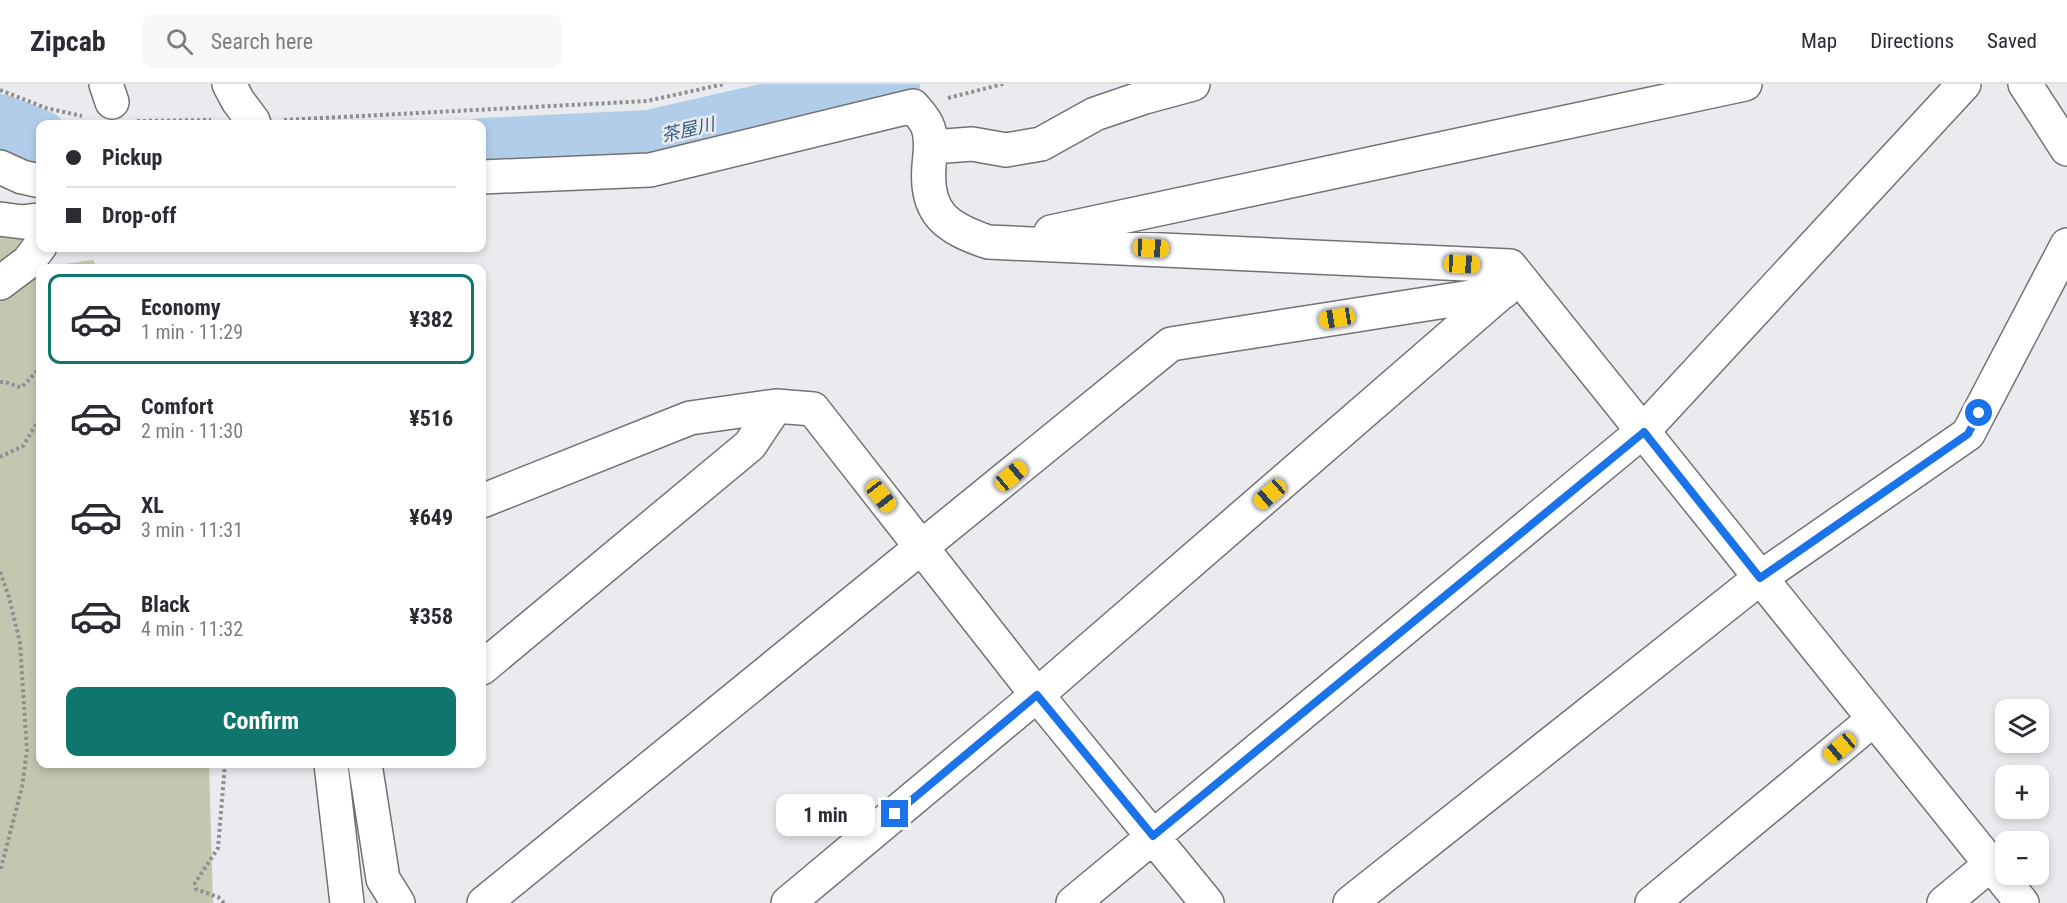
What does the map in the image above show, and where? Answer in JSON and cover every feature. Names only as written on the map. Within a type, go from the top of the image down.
[{"type":"street","points":[[229,84],[252,120]]},
{"type":"street","points":[[932,147],[972,144],[1005,150],[1041,144],[1095,114],[1193,84]]},
{"type":"street","points":[[1008,241],[1745,84]]},
{"type":"street","points":[[1073,903],[1644,432],[1964,84]]},
{"type":"street","points":[[2025,84],[2067,149]]},
{"type":"street","points":[[486,177],[650,170],[914,106],[927,126],[932,147],[929,168],[930,195],[941,219],[964,234],[988,242],[1008,241],[1506,279],[1644,432],[2022,903]]},
{"type":"street","points":[[0,167],[22,177],[36,180]]},
{"type":"street","points":[[0,219],[24,222],[36,220]]},
{"type":"street","points":[[1350,903],[1760,578],[1968,434],[2067,245]]},
{"type":"street","points":[[0,283],[28,262],[36,251]]},
{"type":"street","points":[[484,903],[1171,344],[1506,279]]},
{"type":"street","points":[[788,903],[1037,695],[1506,279]]},
{"type":"street","points":[[486,665],[750,445],[776,406]]},
{"type":"street","points":[[486,499],[690,418],[776,406],[813,409],[1037,695],[1207,903]]},
{"type":"street","points":[[1652,903],[1874,719]]},
{"type":"street","points":[[331,768],[347,903]]},
{"type":"street","points":[[366,768],[383,879],[398,903]]},
{"type":"street","points":[[1944,903],[1991,864]]},
{"type":"path","points":[[308,120],[647,101],[724,84]]},
{"type":"path","points":[[914,106],[1003,84]]},
{"type":"path","points":[[0,90],[46,108],[107,106],[228,120]]},
{"type":"path","points":[[0,382],[22,387],[36,372]]},
{"type":"path","points":[[0,457],[23,446],[36,424]]},
{"type":"path","points":[[0,572],[9,597],[20,643],[27,751],[22,787],[0,872]]},
{"type":"path","points":[[224,903],[218,897],[196,889],[195,883],[218,848],[225,768]]},
{"type":"green space","points":[[0,223],[34,232],[0,276]]},
{"type":"green space","points":[[93,260],[96,264],[64,264]]},
{"type":"green space","points":[[36,268],[36,768],[209,768],[213,903],[0,903],[0,302],[21,270]]},
{"type":"waterway","name":"茶屋川","points":[[486,147],[649,139],[891,84]]},
{"type":"waterway","name":"茶屋川","points":[[0,123],[36,137]]},
{"type":"route","points":[[895,814],[1037,695],[1153,836],[1644,432],[1760,578],[1968,434],[1979,413]]}]
